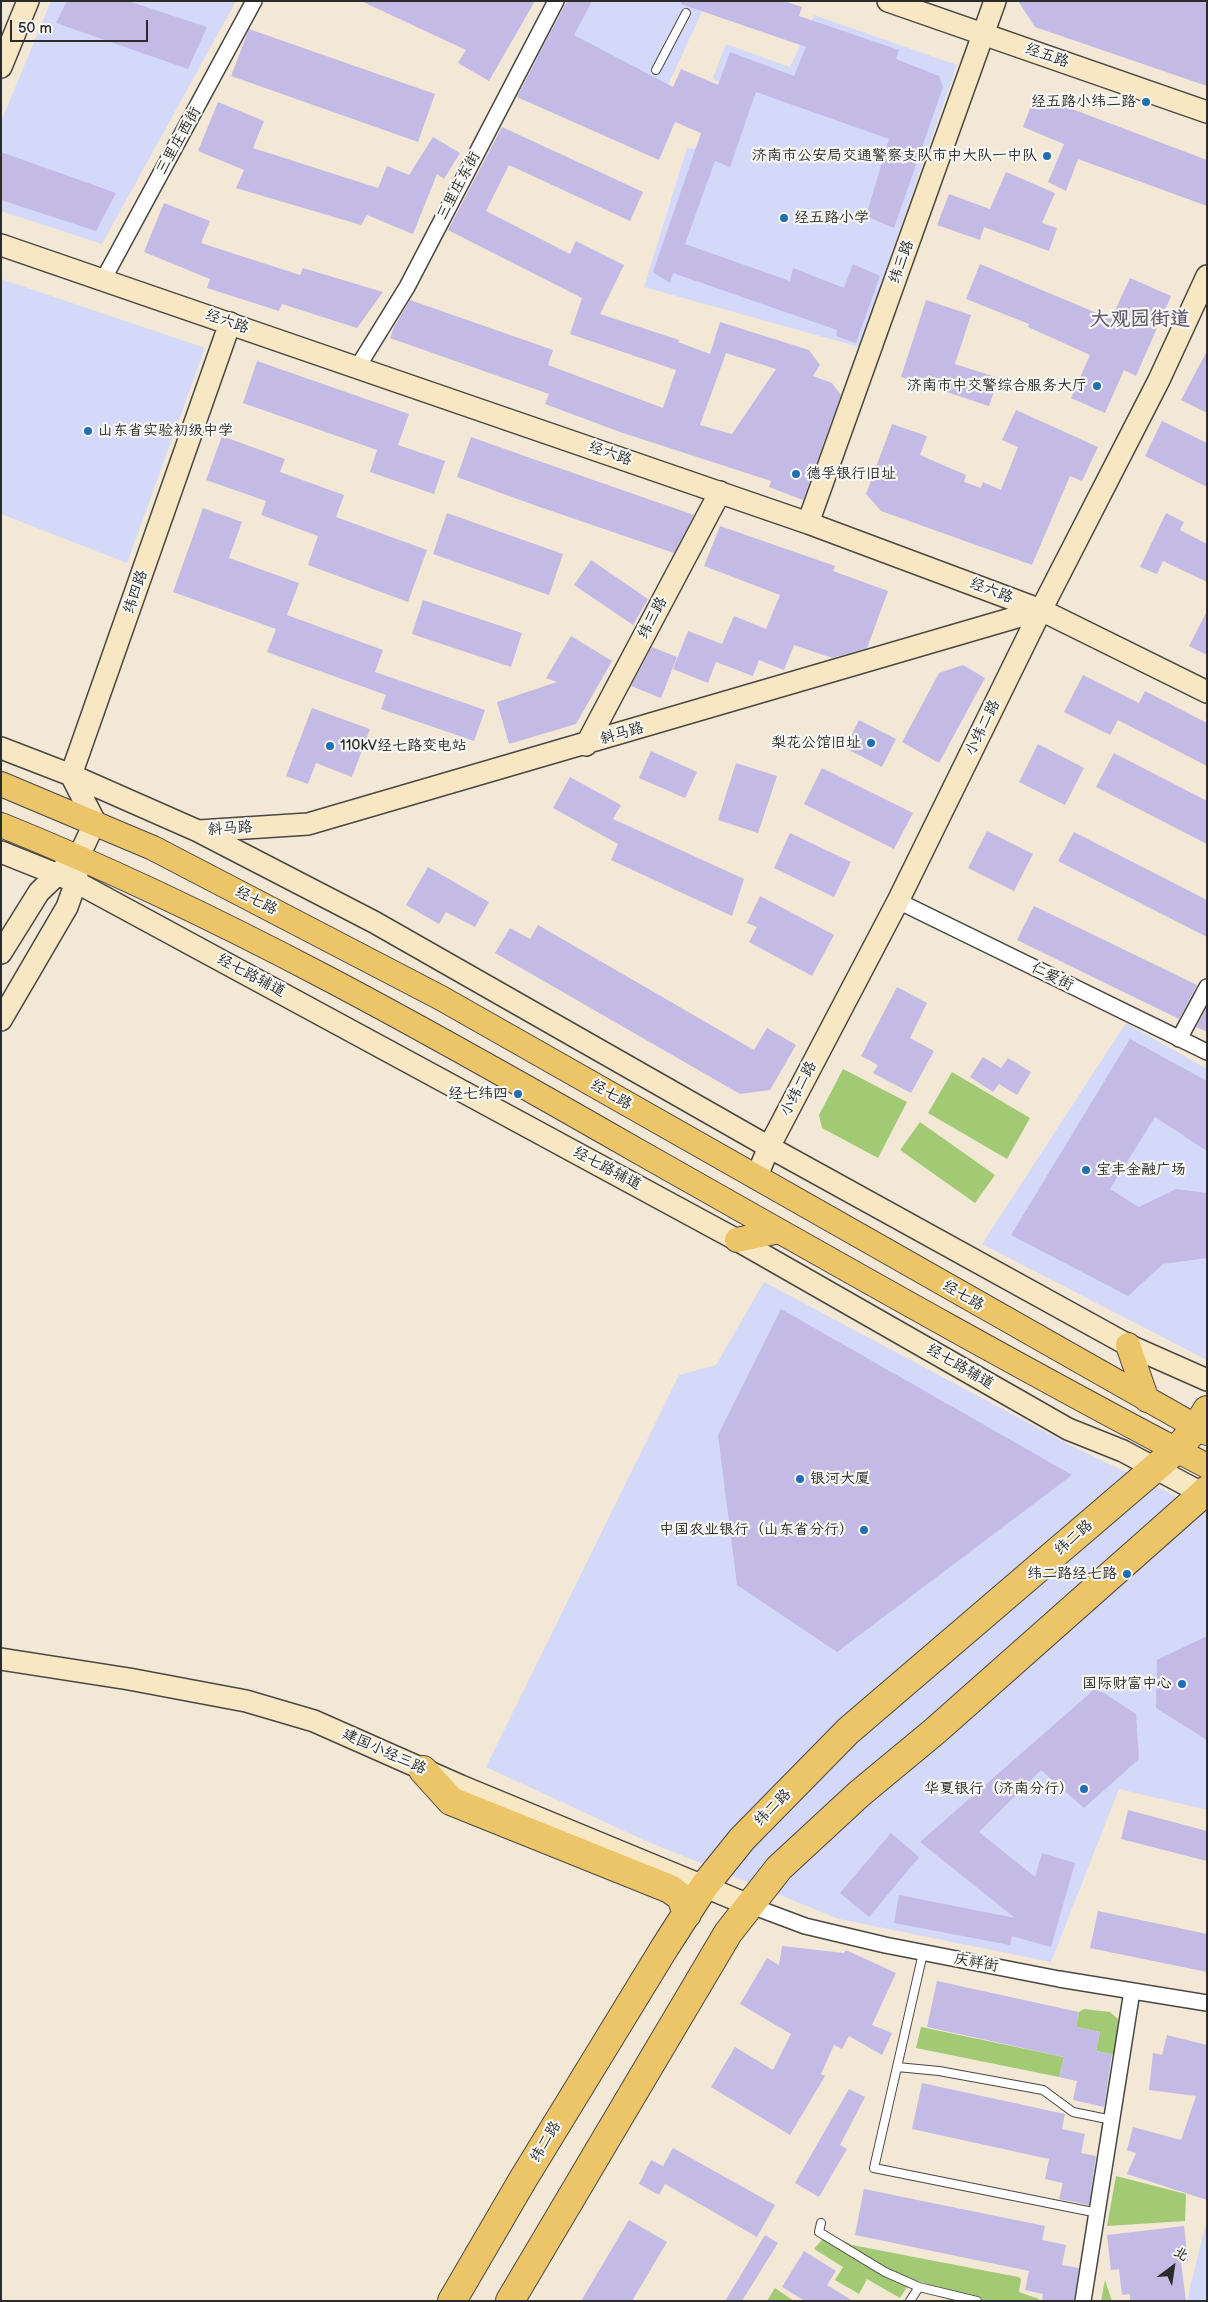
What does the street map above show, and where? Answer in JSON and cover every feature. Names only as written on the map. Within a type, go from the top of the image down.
[{"type":"highway","name":"纬二路","points":[[452,2301],[527,2172],[705,1885],[742,1839],[848,1731],[1176,1450],[1203,1424]]},
{"type":"highway","points":[[510,2301],[718,1950],[779,1868],[859,1794],[935,1731],[1205,1493]]},
{"type":"highway","points":[[423,1770],[450,1801],[485,1806],[670,1888],[681,1897],[687,1914]]},
{"type":"main road","name":"经七路","points":[[1,784],[153,848],[441,998],[1147,1400],[1203,1424]]},
{"type":"main road","name":"经七路","points":[[1,825],[79,856],[304,965],[506,1076],[779,1231],[1207,1466]]},
{"type":"main road","points":[[737,1240],[779,1231]]},
{"type":"main road","points":[[1128,1345],[1147,1400]]},
{"type":"street","points":[[1,67],[28,1]]},
{"type":"street","name":"三里庄西街","points":[[103,280],[254,1]]},
{"type":"street","name":"三里庄东街","points":[[357,368],[407,287],[556,1]]},
{"type":"street","name":"经五路","points":[[888,1],[1207,112]]},
{"type":"street","name":"纬三路","points":[[808,522],[995,1]]},
{"type":"street","name":"经六路","points":[[1,245],[808,522],[1041,610],[1207,692]]},
{"type":"street","name":"小纬二路","points":[[756,1178],[769,1148],[898,901],[1041,610],[1159,380],[1207,276]]},
{"type":"street","name":"纬四路","points":[[71,775],[230,323]]},
{"type":"street","name":"纬三路","points":[[586,745],[720,492]]},
{"type":"street","name":"斜马路","points":[[198,831],[308,824],[586,745],[1041,610]]},
{"type":"street","points":[[1,748],[71,775],[198,831],[374,922],[769,1148],[1128,1345],[1207,1380]]},
{"type":"street","points":[[1,1020],[67,908],[76,882],[79,856],[95,822],[71,775]]},
{"type":"street","name":"经七路辅道","points":[[1,852],[76,882],[737,1240],[1068,1429],[1123,1451],[1205,1493]]},
{"type":"street","points":[[1,953],[39,892],[57,873],[79,856]]},
{"type":"street","name":"仁爱街","points":[[898,901],[1207,1052]]},
{"type":"street","points":[[1178,1039],[1207,987]]},
{"type":"street","name":"建国小经三路","points":[[1,1659],[129,1679],[246,1701],[314,1721],[423,1770]]},
{"type":"street","points":[[485,1806],[705,1885],[750,1905]]},
{"type":"street","name":"庆祥街","points":[[750,1905],[805,1926],[923,1953],[1207,2003]]},
{"type":"street","points":[[1083,2301],[1132,1991]]},
{"type":"lane","points":[[656,70],[686,13]]},
{"type":"lane","points":[[923,1953],[874,2168],[1098,2213]]},
{"type":"lane","points":[[897,2067],[939,2071],[1043,2090],[1073,2112],[1112,2120]]},
{"type":"lane","points":[[821,2223],[819,2232],[885,2272],[919,2287],[977,2301]]},
{"type":"lane","points":[[910,2301],[919,2287]]},
{"type":"shaded area","points":[[51,1],[236,1],[102,244],[1,211],[1,122]]},
{"type":"shaded area","points":[[567,1],[707,1],[651,122],[535,61]]},
{"type":"shaded area","name":"经五路小学","points":[[814,15],[957,65],[859,347],[644,287],[687,148],[698,149],[725,87],[713,78],[726,44],[790,67]]},
{"type":"shaded area","name":"山东省实验初级中学","points":[[1,279],[205,348],[127,563],[1,514]]},
{"type":"shaded area","points":[[1126,1023],[1207,1069],[1207,1360],[982,1244]]},
{"type":"shaded area","points":[[764,1282],[1072,1446],[1207,1511],[1207,1810],[1119,1789],[1051,1962],[839,1919],[646,1841],[486,1767],[679,1375],[716,1365]]},
{"type":"shaded area","points":[[1207,2224],[1207,2301],[1187,2301],[1204,2230]]},
{"type":"green space","points":[[843,1069],[907,1102],[878,1158],[822,1128],[819,1115]]},
{"type":"green space","points":[[952,1072],[1030,1118],[1007,1159],[928,1113]]},
{"type":"green space","points":[[920,1122],[995,1175],[975,1203],[900,1150]]},
{"type":"green space","points":[[1084,2009],[1110,2012],[1118,2019],[1116,2055],[1096,2051],[1100,2032],[1076,2027],[1079,2012]]},
{"type":"green space","points":[[921,2027],[1064,2057],[1059,2077],[916,2048]]},
{"type":"green space","points":[[1116,2176],[1186,2194],[1185,2221],[1107,2226]]},
{"type":"green space","points":[[828,2233],[852,2245],[1018,2277],[1021,2279],[1019,2292],[1039,2299],[1038,2301],[983,2301],[912,2279],[900,2298],[867,2279],[859,2294],[835,2280],[843,2267],[814,2249]]},
{"type":"green space","points":[[1105,2280],[1112,2301],[1101,2301]]},
{"type":"green space","points":[[775,2288],[794,2301],[767,2301]]},
{"type":"building","points":[[67,1],[128,1],[207,27],[188,69],[56,23]]},
{"type":"building","points":[[361,1],[535,1],[489,81],[458,63],[466,50]]},
{"type":"building","points":[[567,1],[592,1],[574,35],[673,87],[681,69],[718,85],[730,52],[794,76],[806,47],[681,4],[681,1],[784,1],[802,7],[799,16],[899,50],[896,59],[939,76],[943,87],[894,228],[866,216],[889,139],[756,92],[730,167],[715,161],[685,244],[790,281],[793,268],[844,288],[853,264],[880,276],[856,343],[836,336],[837,330],[673,273],[670,283],[653,272],[701,133],[675,122],[659,160],[517,97]]},
{"type":"building","points":[[1018,1],[1207,1],[1207,86],[1035,27]]},
{"type":"building","points":[[249,29],[435,94],[418,142],[231,76]]},
{"type":"building","points":[[1035,95],[1207,160],[1207,206],[1078,159],[1066,191],[1048,182],[1064,144],[1023,127]]},
{"type":"building","points":[[218,102],[264,121],[253,148],[378,188],[387,166],[409,175],[433,137],[460,153],[444,179],[437,174],[413,234],[367,215],[361,225],[236,188],[244,170],[198,151]]},
{"type":"building","points":[[502,127],[643,192],[630,221],[509,165],[486,211],[570,254],[576,241],[624,265],[600,314],[679,340],[678,342],[710,354],[720,322],[809,350],[820,365],[813,376],[832,383],[841,395],[803,500],[769,487],[771,481],[620,432],[545,404],[549,394],[390,338],[394,327],[410,300],[553,350],[548,365],[663,408],[676,370],[570,334],[582,298],[448,230]],"holes":[[[726,353],[776,369],[732,434],[700,425]]]},
{"type":"building","points":[[1,152],[116,193],[96,231],[1,200]]},
{"type":"building","points":[[1006,172],[1055,193],[1042,223],[1057,228],[1049,251],[984,227],[980,240],[937,225],[949,194],[990,209]]},
{"type":"building","points":[[164,203],[210,221],[201,243],[300,275],[303,268],[383,292],[357,328],[282,304],[279,311],[207,288],[210,279],[144,252]]},
{"type":"building","points":[[980,264],[1111,319],[1130,278],[1171,296],[1136,376],[1124,370],[1105,413],[1071,398],[1090,355],[1028,327],[1029,324],[966,299]]},
{"type":"building","points":[[926,300],[971,315],[955,364],[999,378],[989,406],[901,377]]},
{"type":"building","points":[[1207,351],[1207,413],[1181,400]]},
{"type":"building","points":[[257,361],[409,414],[398,445],[445,461],[434,494],[370,472],[377,450],[243,403]]},
{"type":"building","points":[[1016,410],[1098,447],[1082,481],[1070,476],[1032,565],[881,511],[866,494],[892,424],[927,436],[920,455],[966,475],[964,482],[981,488],[983,482],[1001,490],[1018,447],[1002,440]]},
{"type":"building","points":[[1162,421],[1207,443],[1207,487],[1145,456]]},
{"type":"building","points":[[222,436],[285,459],[280,472],[344,495],[336,517],[427,550],[408,602],[308,565],[318,536],[261,515],[266,501],[206,480]]},
{"type":"building","points":[[471,437],[694,515],[674,553],[534,505],[457,477]]},
{"type":"building","points":[[203,508],[242,522],[229,558],[299,583],[287,615],[383,650],[375,672],[485,710],[474,741],[381,709],[386,695],[267,652],[276,629],[173,592]]},
{"type":"building","points":[[447,513],[563,554],[549,595],[433,554]]},
{"type":"building","points":[[1166,513],[1184,522],[1180,530],[1207,544],[1207,582],[1163,561],[1157,574],[1140,567]]},
{"type":"building","points":[[720,526],[835,566],[833,571],[888,591],[867,648],[832,658],[794,645],[784,670],[759,660],[753,676],[716,662],[708,683],[673,669],[688,631],[722,644],[734,616],[766,629],[780,595],[704,566]]},
{"type":"building","points":[[591,560],[648,599],[633,625],[574,585]]},
{"type":"building","points":[[423,600],[522,633],[511,667],[412,634]]},
{"type":"building","points":[[1207,611],[1207,655],[1189,646]]},
{"type":"building","points":[[571,636],[612,661],[576,724],[509,744],[497,702],[557,682],[546,678]]},
{"type":"building","points":[[652,647],[677,657],[661,698],[631,686]]},
{"type":"building","points":[[963,665],[985,678],[939,763],[902,742],[939,673]]},
{"type":"building","points":[[1083,675],[1139,703],[1145,691],[1207,723],[1207,766],[1118,720],[1110,735],[1064,712]]},
{"type":"building","name":"110kV经七路变电站","points":[[312,708],[370,729],[352,777],[316,763],[308,784],[286,776]]},
{"type":"building","name":"梨花公馆旧址","points":[[859,720],[896,739],[882,767],[845,748]]},
{"type":"building","points":[[1038,744],[1084,768],[1065,805],[1019,782]]},
{"type":"building","points":[[651,751],[697,772],[685,798],[639,778]]},
{"type":"building","points":[[1114,753],[1207,801],[1207,844],[1096,787]]},
{"type":"building","points":[[736,763],[777,776],[758,833],[718,820]]},
{"type":"building","points":[[822,768],[913,813],[894,849],[804,804]]},
{"type":"building","points":[[570,777],[621,805],[613,819],[744,879],[732,916],[611,860],[618,844],[553,808]]},
{"type":"building","points":[[987,831],[1033,854],[1014,891],[968,868]]},
{"type":"building","points":[[1074,832],[1207,900],[1207,937],[1058,861]]},
{"type":"building","points":[[790,833],[851,862],[834,897],[774,868]]},
{"type":"building","points":[[428,867],[489,902],[475,927],[446,912],[439,924],[406,905]]},
{"type":"building","points":[[760,896],[834,935],[812,976],[749,942],[757,927],[747,923]]},
{"type":"building","points":[[1034,906],[1197,985],[1179,1019],[1017,940]]},
{"type":"building","points":[[538,925],[754,1050],[767,1028],[796,1045],[770,1090],[740,1094],[495,953],[510,928],[530,939]]},
{"type":"building","points":[[897,987],[927,1003],[910,1038],[934,1051],[911,1093],[873,1073],[878,1065],[861,1056]]},
{"type":"building","points":[[1207,1007],[1207,1032],[1196,1027]]},
{"type":"building","name":"宝丰金融广场","points":[[1130,1039],[1207,1081],[1207,1151],[1155,1117],[1110,1189],[1139,1207],[1176,1189],[1207,1193],[1207,1258],[1163,1264],[1128,1296],[1011,1235]]},
{"type":"building","points":[[983,1057],[1001,1068],[1008,1058],[1031,1072],[1017,1095],[999,1084],[993,1092],[970,1077]]},
{"type":"building","name":"中国农业银行（山东省分行）","points":[[781,1309],[1072,1475],[837,1652],[737,1585],[718,1435]]},
{"type":"building","name":"国际财富中心","points":[[1207,1636],[1207,1740],[1156,1708],[1157,1660]]},
{"type":"building","name":"华夏银行（济南分行）","points":[[1096,1688],[1136,1714],[1139,1759],[1084,1808],[1041,1770],[979,1832],[1035,1877],[1042,1853],[1075,1863],[1051,1947],[1012,1936],[1010,1945],[894,1923],[899,1895],[1015,1918],[920,1842]]},
{"type":"building","points":[[1128,1810],[1207,1831],[1207,1861],[1121,1839]]},
{"type":"building","points":[[891,1833],[919,1857],[869,1917],[840,1893]]},
{"type":"building","points":[[1098,1911],[1207,1934],[1207,1972],[1090,1948]]},
{"type":"building","points":[[782,1946],[844,1953],[846,1950],[896,1973],[872,2025],[892,2033],[882,2055],[849,2036],[842,2049],[834,2045],[821,2074],[825,2076],[790,2135],[711,2087],[735,2047],[773,2070],[791,2034],[740,2004],[767,1958],[779,1965]]},
{"type":"building","points":[[937,1981],[1079,2012],[1076,2027],[1100,2032],[1096,2051],[1112,2054],[1104,2107],[1073,2100],[1077,2081],[1059,2077],[1064,2057],[927,2027]]},
{"type":"building","points":[[1167,2035],[1207,2045],[1207,2200],[1127,2174],[1136,2153],[1127,2150],[1133,2127],[1181,2140],[1196,2096],[1149,2090],[1153,2053],[1162,2055]]},
{"type":"building","points":[[922,2083],[1065,2114],[1062,2129],[1085,2134],[1081,2153],[1096,2156],[1089,2205],[1059,2199],[1063,2183],[1045,2179],[1049,2159],[912,2129]]},
{"type":"building","points":[[849,2089],[865,2097],[840,2145],[847,2149],[819,2197],[795,2183]]},
{"type":"building","points":[[673,2148],[775,2205],[757,2237],[665,2184],[659,2195],[639,2184],[651,2160],[663,2166]]},
{"type":"building","points":[[864,2189],[1045,2226],[1042,2240],[1066,2245],[1062,2265],[1079,2268],[1074,2301],[1042,2301],[1043,2294],[1025,2290],[1029,2271],[855,2235]]},
{"type":"building","points":[[629,2220],[667,2242],[632,2301],[581,2301]]},
{"type":"building","points":[[1184,2226],[1188,2261],[1181,2262],[1186,2301],[1130,2301],[1130,2294],[1122,2295],[1119,2269],[1111,2270],[1107,2235]]},
{"type":"building","points":[[765,2235],[778,2243],[742,2301],[725,2301]]},
{"type":"building","points":[[804,2251],[836,2271],[827,2285],[853,2301],[805,2301],[782,2287]]},
{"type":"place","name":"经五路小纬二路","points":[[1146,102]]},
{"type":"place","name":"济南市公安局交通警察支队市中大队一中队","points":[[1047,156]]},
{"type":"place","name":"经五路小学","points":[[784,218]]},
{"type":"place","name":"济南市中交警综合服务大厅","points":[[1097,386]]},
{"type":"place","name":"山东省实验初级中学","points":[[88,431]]},
{"type":"place","name":"德孚银行旧址","points":[[796,474]]},
{"type":"place","name":"梨花公馆旧址","points":[[871,743]]},
{"type":"place","name":"110kV经七路变电站","points":[[330,746]]},
{"type":"place","name":"经七纬四","points":[[518,1094]]},
{"type":"place","name":"宝丰金融广场","points":[[1086,1170]]},
{"type":"place","name":"银河大厦","points":[[800,1479]]},
{"type":"place","name":"中国农业银行（山东省分行）","points":[[864,1530]]},
{"type":"place","name":"纬二路经七路","points":[[1127,1574]]},
{"type":"place","name":"国际财富中心","points":[[1182,1684]]},
{"type":"place","name":"华夏银行（济南分行）","points":[[1084,1789]]},
{"type":"district","name":"大观园街道","points":[[1140,320]]}]
